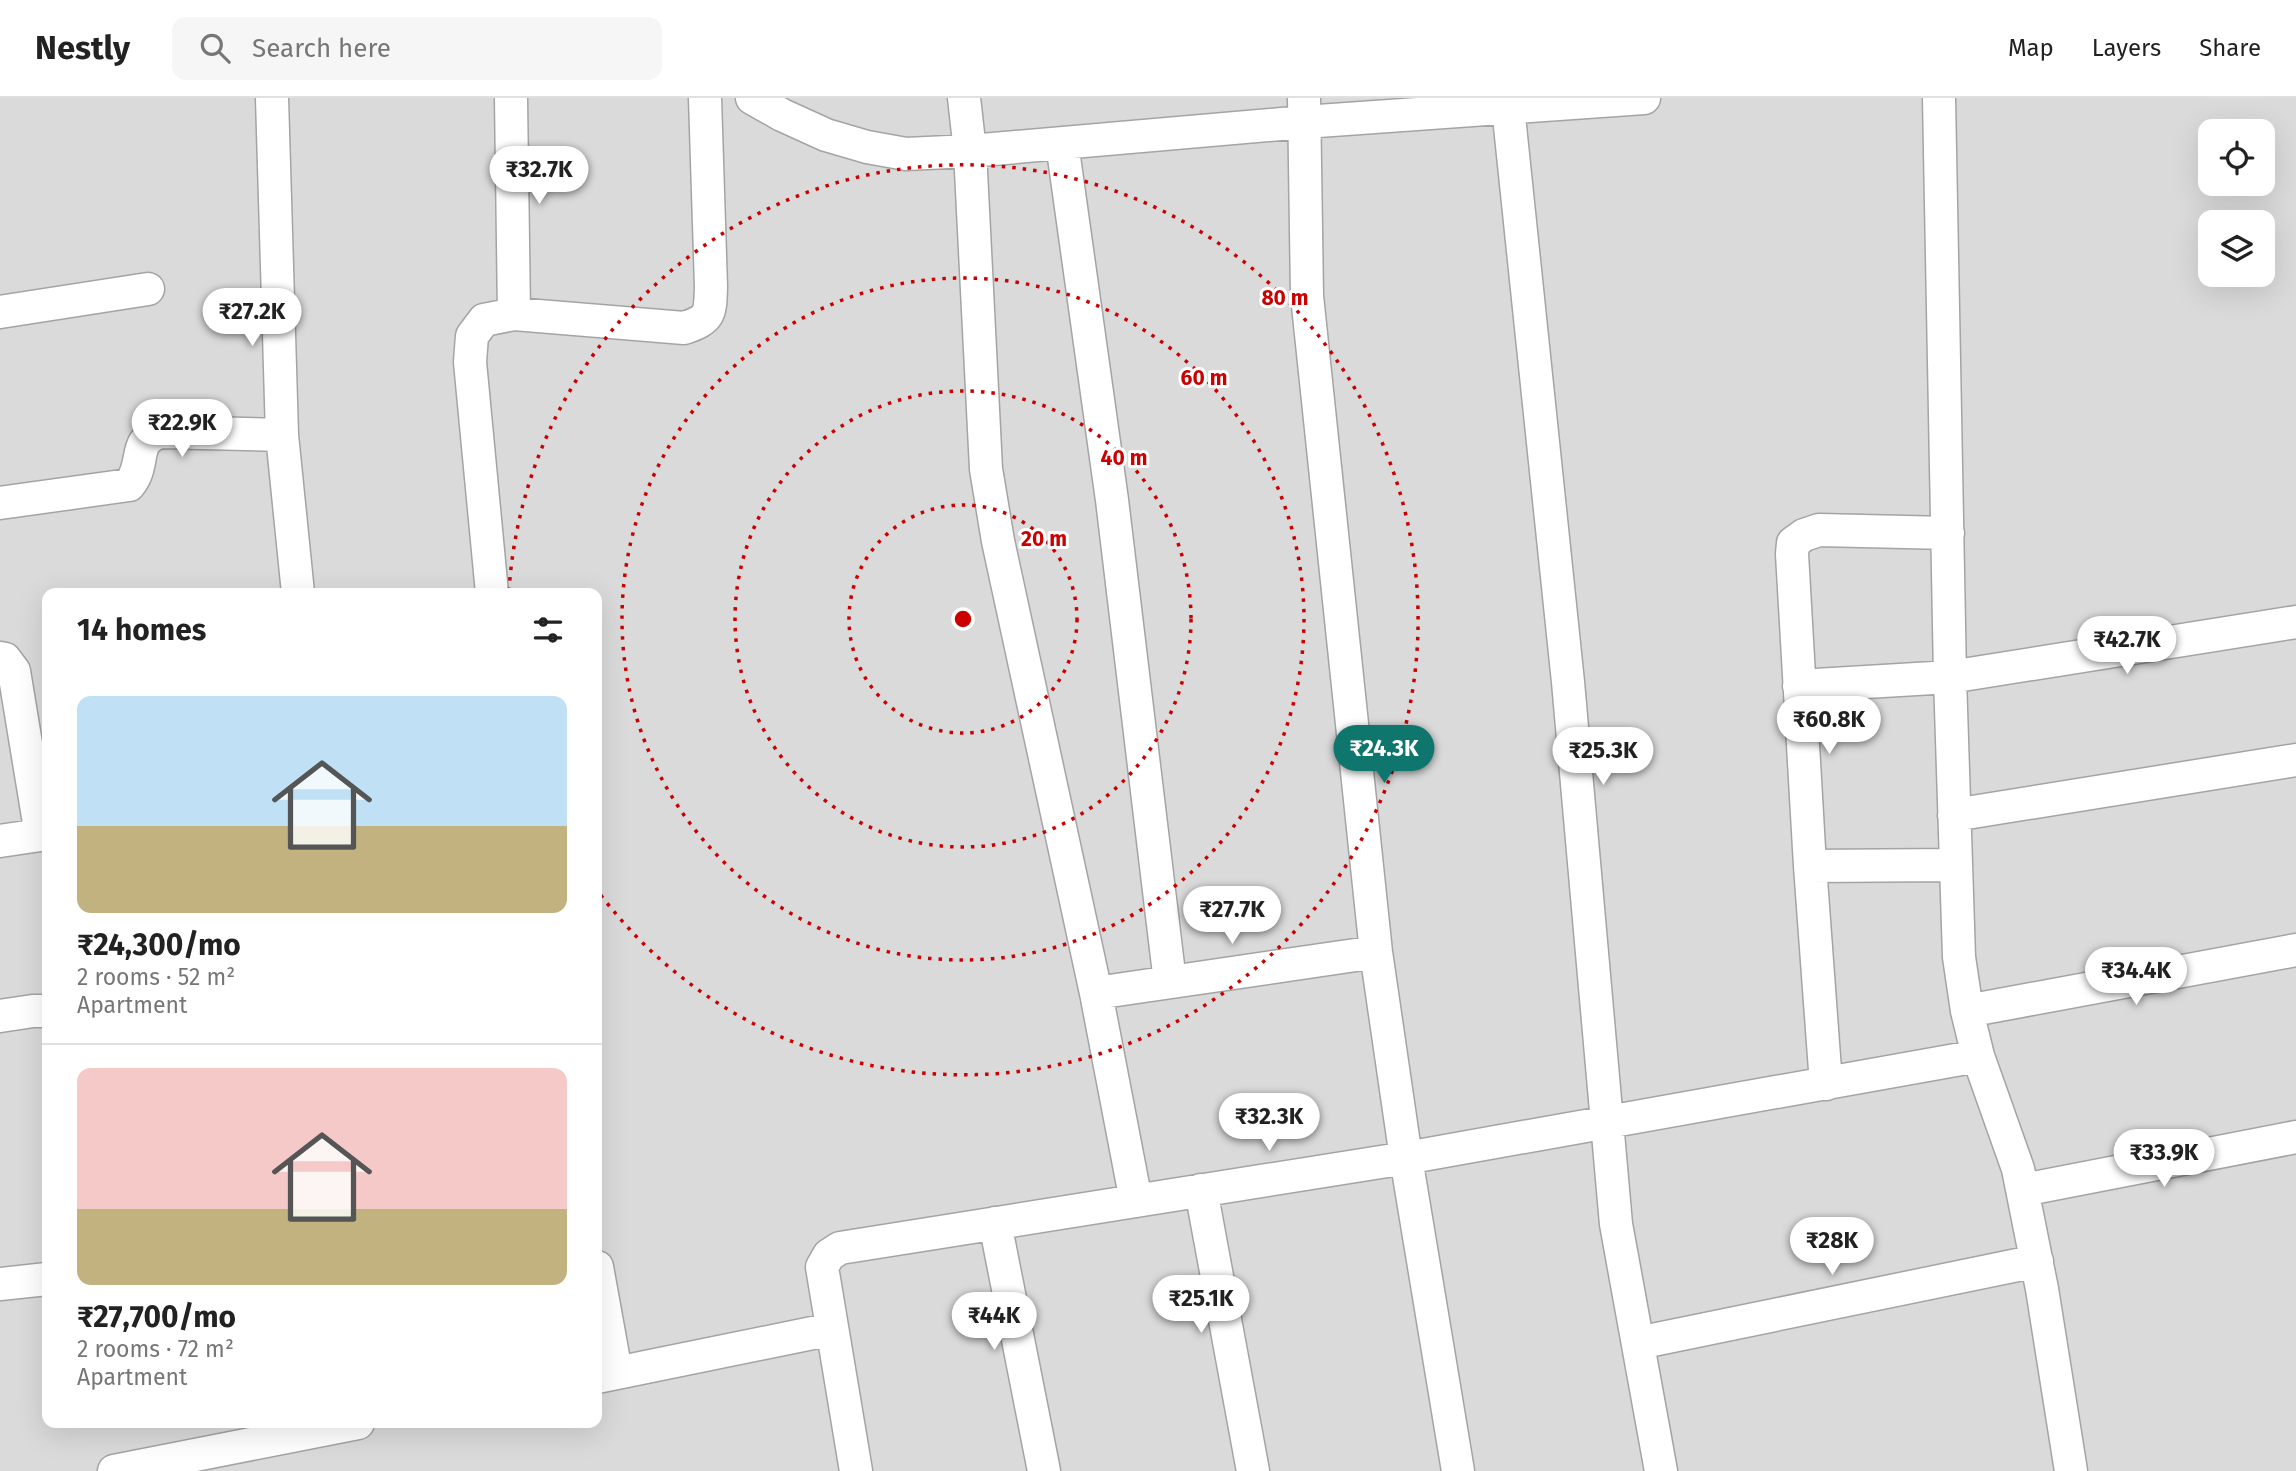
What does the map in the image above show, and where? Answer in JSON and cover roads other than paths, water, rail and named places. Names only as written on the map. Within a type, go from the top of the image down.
[{"type":"street","points":[[272,98],[282,435],[297,588]]},
{"type":"street","points":[[511,98],[514,314]]},
{"type":"street","points":[[492,588],[470,362],[472,336],[484,320],[514,314],[684,328],[702,323],[710,312],[711,287],[705,98]]},
{"type":"street","points":[[752,98],[826,135],[866,147],[906,154],[1062,143],[1304,110],[1508,107],[1563,101],[1644,98]]},
{"type":"street","points":[[964,98],[970,151],[986,469],[998,541],[1096,993],[1136,1201]]},
{"type":"street","points":[[1939,98],[1950,677],[1959,957],[1967,1011],[1978,1056],[2003,1122],[2022,1190],[2037,1261],[2071,1471]]},
{"type":"street","points":[[1508,107],[1568,682],[1616,1224],[1661,1471]]},
{"type":"street","points":[[1304,110],[1307,296],[1376,952],[1406,1158],[1458,1471]]},
{"type":"street","points":[[1062,143],[1112,500],[1170,982]]},
{"type":"street","points":[[0,312],[148,289]]},
{"type":"street","points":[[0,503],[129,485],[138,470],[143,442],[149,435],[161,432],[282,435]]},
{"type":"street","points":[[1826,1084],[1799,686],[1791,554],[1793,543],[1819,530],[1948,533]]},
{"type":"street","points":[[1799,686],[1950,677],[2296,622]]},
{"type":"street","points":[[0,658],[5,659],[14,671],[42,823]]},
{"type":"street","points":[[1954,815],[2296,760]]},
{"type":"street","points":[[0,841],[42,834]]},
{"type":"street","points":[[1810,866],[1955,865]]},
{"type":"street","points":[[1967,1011],[2296,950]]},
{"type":"street","points":[[1096,993],[1376,952]]},
{"type":"street","points":[[0,1016],[42,1011]]},
{"type":"street","points":[[856,1471],[822,1267],[829,1255],[855,1244],[1406,1158],[1978,1056]]},
{"type":"street","points":[[2022,1190],[2296,1137]]},
{"type":"street","points":[[1201,1190],[1253,1471]]},
{"type":"street","points":[[995,1223],[1044,1471]]},
{"type":"street","points":[[1638,1343],[2037,1261]]},
{"type":"street","points":[[0,1284],[42,1280]]},
{"type":"street","points":[[602,1326],[606,1374],[832,1329]]},
{"type":"street","points":[[114,1471],[333,1428]]}]
